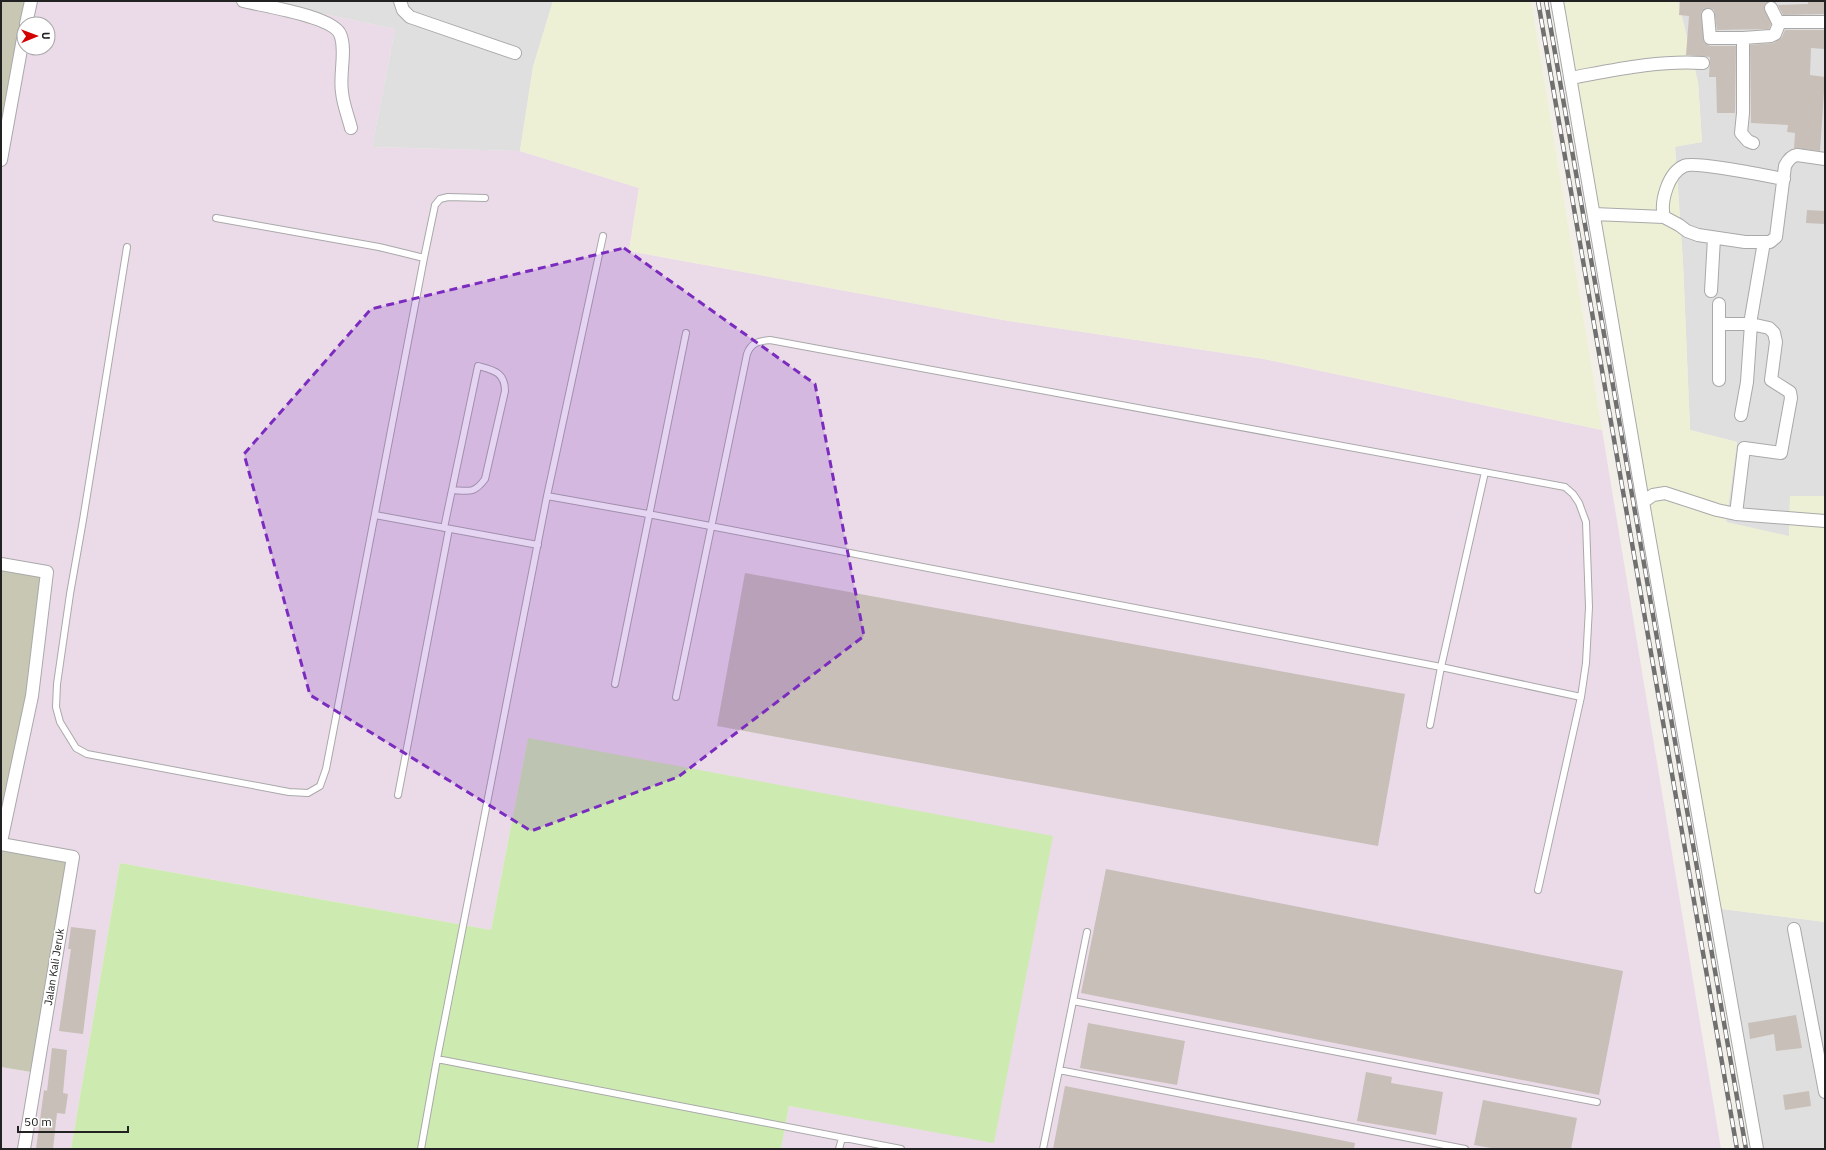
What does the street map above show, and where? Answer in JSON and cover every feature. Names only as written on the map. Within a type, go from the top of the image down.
[{"type":"street","points":[[28,16],[31,1]]},
{"type":"street","points":[[243,1],[309,16],[328,22],[336,28],[340,34],[342,43],[342,92],[351,128]]},
{"type":"street","points":[[400,1],[403,10],[410,17],[515,53]]},
{"type":"street","points":[[1557,1],[1643,502],[1757,1149]]},
{"type":"street","points":[[1771,8],[1779,24]]},
{"type":"street","points":[[1708,15],[1710,38],[1771,36],[1775,34],[1779,24],[1783,22],[1825,22]]},
{"type":"street","points":[[1743,38],[1742,133],[1748,141],[1753,143]]},
{"type":"street","points":[[1,160],[20,56]]},
{"type":"street","points":[[1570,78],[1616,69],[1681,62],[1703,63]]},
{"type":"street","points":[[1594,214],[1664,217],[1677,223],[1691,233],[1745,242],[1772,241],[1776,236],[1785,166],[1793,156],[1825,159]]},
{"type":"street","points":[[1664,217],[1666,188],[1680,168],[1685,166],[1708,167],[1784,179]]},
{"type":"street","points":[[1711,291],[1714,238]]},
{"type":"street","points":[[1741,415],[1747,382],[1751,318],[1764,242]]},
{"type":"street","points":[[1718,380],[1719,304]]},
{"type":"street","points":[[1719,324],[1751,324],[1768,328],[1774,333],[1776,342],[1771,380],[1786,388],[1790,392],[1791,398],[1781,453],[1744,448],[1736,514]]},
{"type":"street","points":[[1643,502],[1653,495],[1665,493],[1717,510],[1736,514],[1825,521]]},
{"type":"street","points":[[1,564],[47,572],[32,696],[1,843]]},
{"type":"street","name":"Jalan Kali Jeruk","points":[[1,843],[73,858],[24,1149]]},
{"type":"street","points":[[1794,929],[1825,1092]]},
{"type":"lane","points":[[126,246],[57,684],[56,707],[60,722],[76,748],[87,754],[289,792],[308,793],[320,786],[326,769],[435,205],[440,199],[448,197],[485,198]]},
{"type":"lane","points":[[216,218],[379,247],[424,258]]},
{"type":"lane","points":[[421,1149],[437,1059],[547,496],[603,236]]},
{"type":"lane","points":[[615,684],[648,514],[686,333]]},
{"type":"lane","points":[[676,697],[746,354],[755,342],[763,340],[778,341],[1565,487],[1573,494],[1584,513],[1586,522],[1590,607],[1586,663],[1581,697],[1538,890]]},
{"type":"lane","points":[[398,794],[447,528],[452,490],[478,366],[491,368],[500,375],[505,384],[505,391],[485,479],[480,486],[472,491],[452,490]]},
{"type":"lane","points":[[1430,725],[1441,667],[1485,472]]},
{"type":"lane","points":[[547,496],[648,514],[1441,667],[1581,697]]},
{"type":"lane","points":[[376,515],[538,545]]},
{"type":"lane","points":[[1043,1149],[1087,932]]},
{"type":"lane","points":[[1073,1001],[1597,1102]]},
{"type":"lane","points":[[437,1059],[901,1149]]},
{"type":"lane","points":[[1059,1070],[1465,1149]]},
{"type":"lane","points":[[839,1149],[842,1138]]},
{"type":"highlighted area","points":[[624,248],[815,384],[864,636],[678,777],[531,831],[310,695],[244,454],[371,309]]},
{"type":"shaded area","points":[[1,1],[31,1],[28,16],[16,16],[16,56],[21,56],[1,163]]},
{"type":"shaded area","points":[[31,1],[263,1],[395,29],[372,147],[520,151],[639,188],[629,251],[1009,321],[1264,359],[1602,430],[1721,1149],[781,1149],[789,1106],[994,1142],[528,738],[491,930],[120,863],[71,1149],[1,1149],[1,1067],[37,1073],[1,844],[1,163],[22,56],[56,56],[56,16],[28,16]]},
{"type":"shaded area","points":[[263,1],[553,1],[533,67],[520,151],[372,147],[395,29]]},
{"type":"shaded area","points":[[553,1],[1531,1],[1602,430],[1264,359],[1009,321],[629,251],[639,188],[520,151],[533,67]]},
{"type":"shaded area","points":[[1557,1],[1678,1],[1698,82],[1702,142],[1675,147],[1683,263],[1690,430],[1737,442],[1726,522],[1789,536],[1790,496],[1825,496],[1825,922],[1714,908]]},
{"type":"shaded area","points":[[1678,1],[1825,1],[1825,496],[1790,496],[1789,537],[1726,522],[1737,442],[1690,430],[1683,263],[1675,146],[1702,142],[1698,82]]},
{"type":"shaded area","points":[[1,564],[47,572],[39,632],[1,842]]},
{"type":"shaded area","points":[[1,844],[73,857],[37,1073],[1,1067]]},
{"type":"shaded area","points":[[1714,908],[1825,922],[1825,1149],[1759,1149]]},
{"type":"green space","points":[[528,738],[1053,836],[994,1143],[789,1106],[781,1149],[71,1149],[120,863],[491,930]]},
{"type":"building","points":[[1680,1],[1769,1],[1765,4],[1764,8],[1771,24],[1769,29],[1717,30],[1714,10],[1707,8],[1701,12],[1704,42],[1710,46],[1736,46],[1735,113],[1717,113],[1716,77],[1709,77],[1710,57],[1686,55],[1689,16],[1679,15]]},
{"type":"building","points":[[1824,1],[1824,14],[1783,15],[1778,5],[1808,4],[1808,2]]},
{"type":"building","points":[[1785,30],[1824,30],[1825,32],[1825,49],[1811,48],[1810,75],[1825,77],[1820,151],[1794,148],[1795,133],[1787,132],[1788,125],[1751,123],[1750,45],[1774,43],[1782,37]]},
{"type":"building","points":[[1807,210],[1825,211],[1825,224],[1806,223]]},
{"type":"building","points":[[745,573],[1405,694],[1378,846],[717,726]]},
{"type":"building","points":[[1106,869],[1623,971],[1599,1095],[1081,993]]},
{"type":"building","points":[[71,927],[96,930],[83,1034],[59,1031],[71,949],[68,949]]},
{"type":"building","points":[[1796,1015],[1802,1048],[1776,1051],[1774,1034],[1750,1039],[1748,1023]]},
{"type":"building","points":[[1088,1023],[1185,1041],[1177,1085],[1080,1068]]},
{"type":"building","points":[[52,1048],[67,1050],[63,1093],[68,1094],[65,1114],[57,1113],[53,1149],[36,1149],[44,1090],[47,1091]]},
{"type":"building","points":[[1366,1072],[1392,1077],[1391,1083],[1443,1092],[1436,1135],[1357,1121]]},
{"type":"building","points":[[1065,1086],[1355,1143],[1354,1149],[1053,1149]]},
{"type":"building","points":[[1809,1091],[1811,1106],[1785,1110],[1783,1095]]},
{"type":"building","points":[[1483,1100],[1577,1118],[1571,1149],[1497,1149],[1474,1145]]},
{"type":"railway","points":[[1538,1],[1737,1149]]},
{"type":"railway","points":[[1546,1],[1746,1149]]}]
